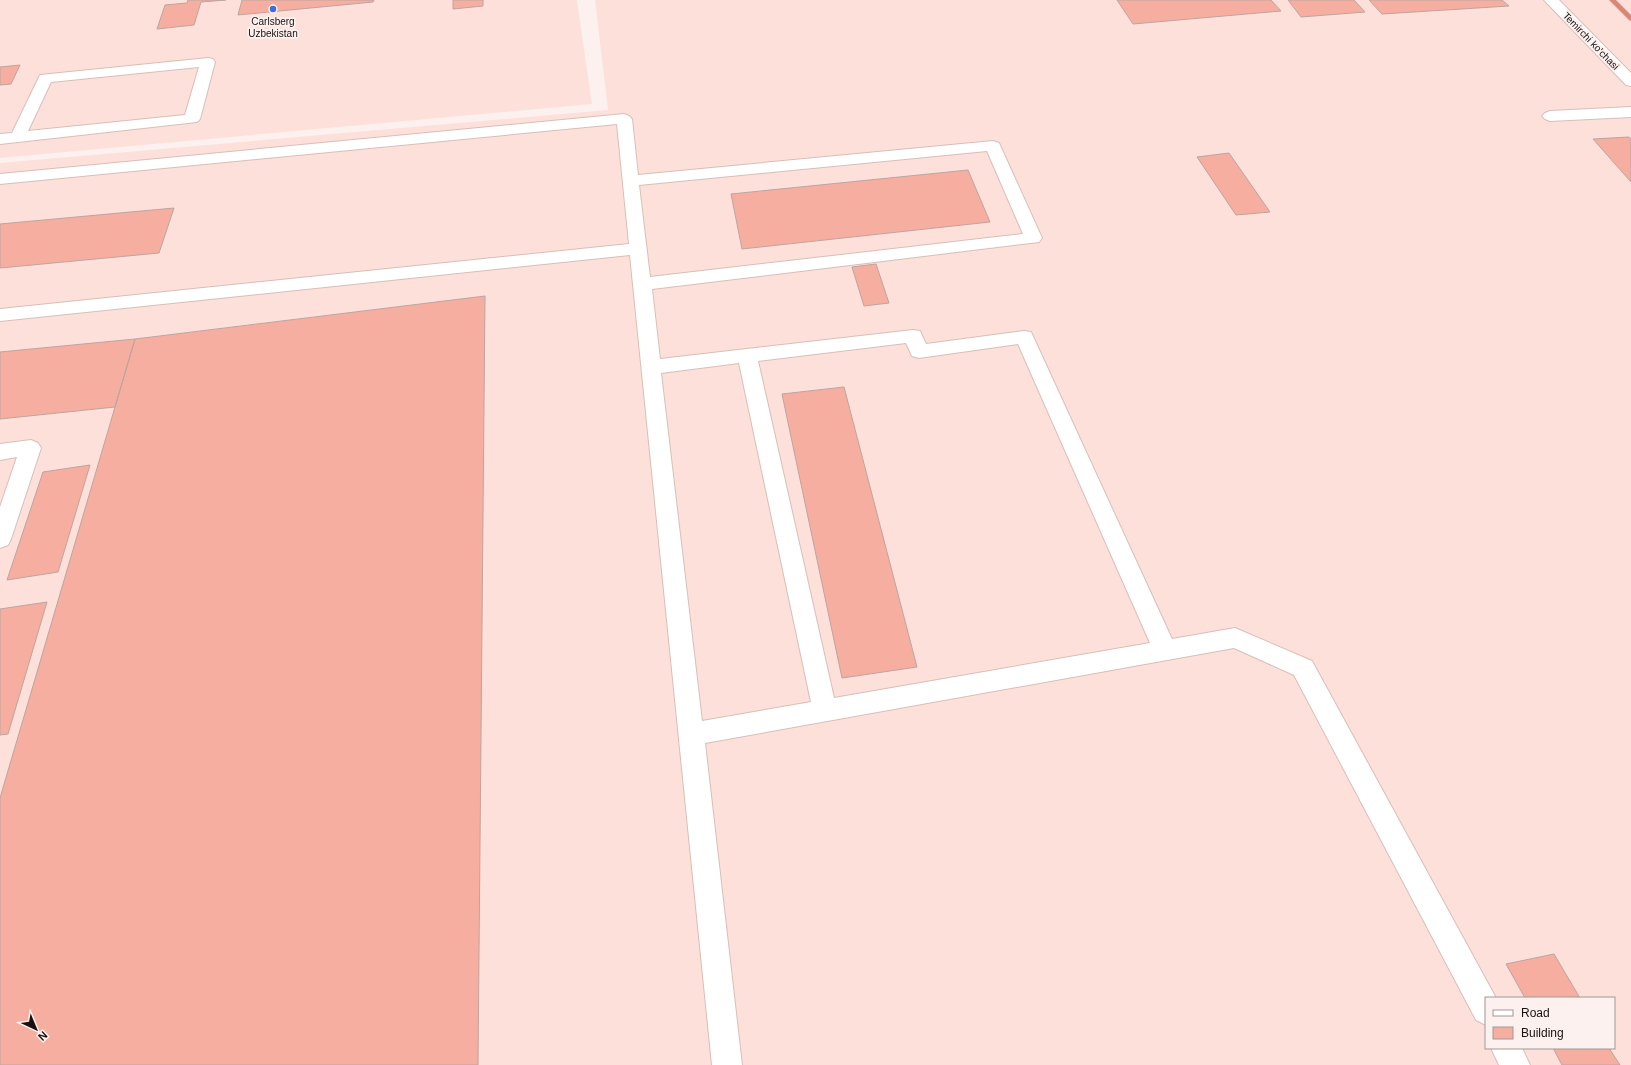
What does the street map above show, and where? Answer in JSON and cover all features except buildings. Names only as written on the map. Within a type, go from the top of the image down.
[{"type":"lane","name":"Temirchi ko'chasi","points":[[1551,0],[1631,82]]},
{"type":"lane","points":[[0,138],[18,137],[192,119],[208,62],[45,78],[18,137]]},
{"type":"lane","points":[[1550,116],[1631,112]]},
{"type":"lane","points":[[0,178],[624,119],[726,1065]]},
{"type":"lane","points":[[630,181],[993,146],[1033,238],[642,284]]},
{"type":"lane","points":[[0,315],[638,249]]},
{"type":"lane","points":[[651,367],[913,336],[919,352],[1024,337],[1165,650]]},
{"type":"lane","points":[[747,356],[825,711]]},
{"type":"lane","points":[[0,452],[31,448],[0,539]]},
{"type":"lane","points":[[690,734],[1235,638],[1303,668],[1485,1008]]},
{"type":"lane","points":[[1507,1049],[1515,1065]]},
{"type":"shaded area","name":"Carlsberg Uzbekistan","points":[[0,0],[577,0],[592,104],[0,158]]},
{"type":"shaded area","points":[[595,0],[1631,0],[1631,1065],[0,1065],[0,163],[608,110]]},
{"type":"waterway","points":[[1612,0],[1631,19]]},
{"type":"place","name":"Carlsberg Uzbekistan","points":[[273,9]]}]
